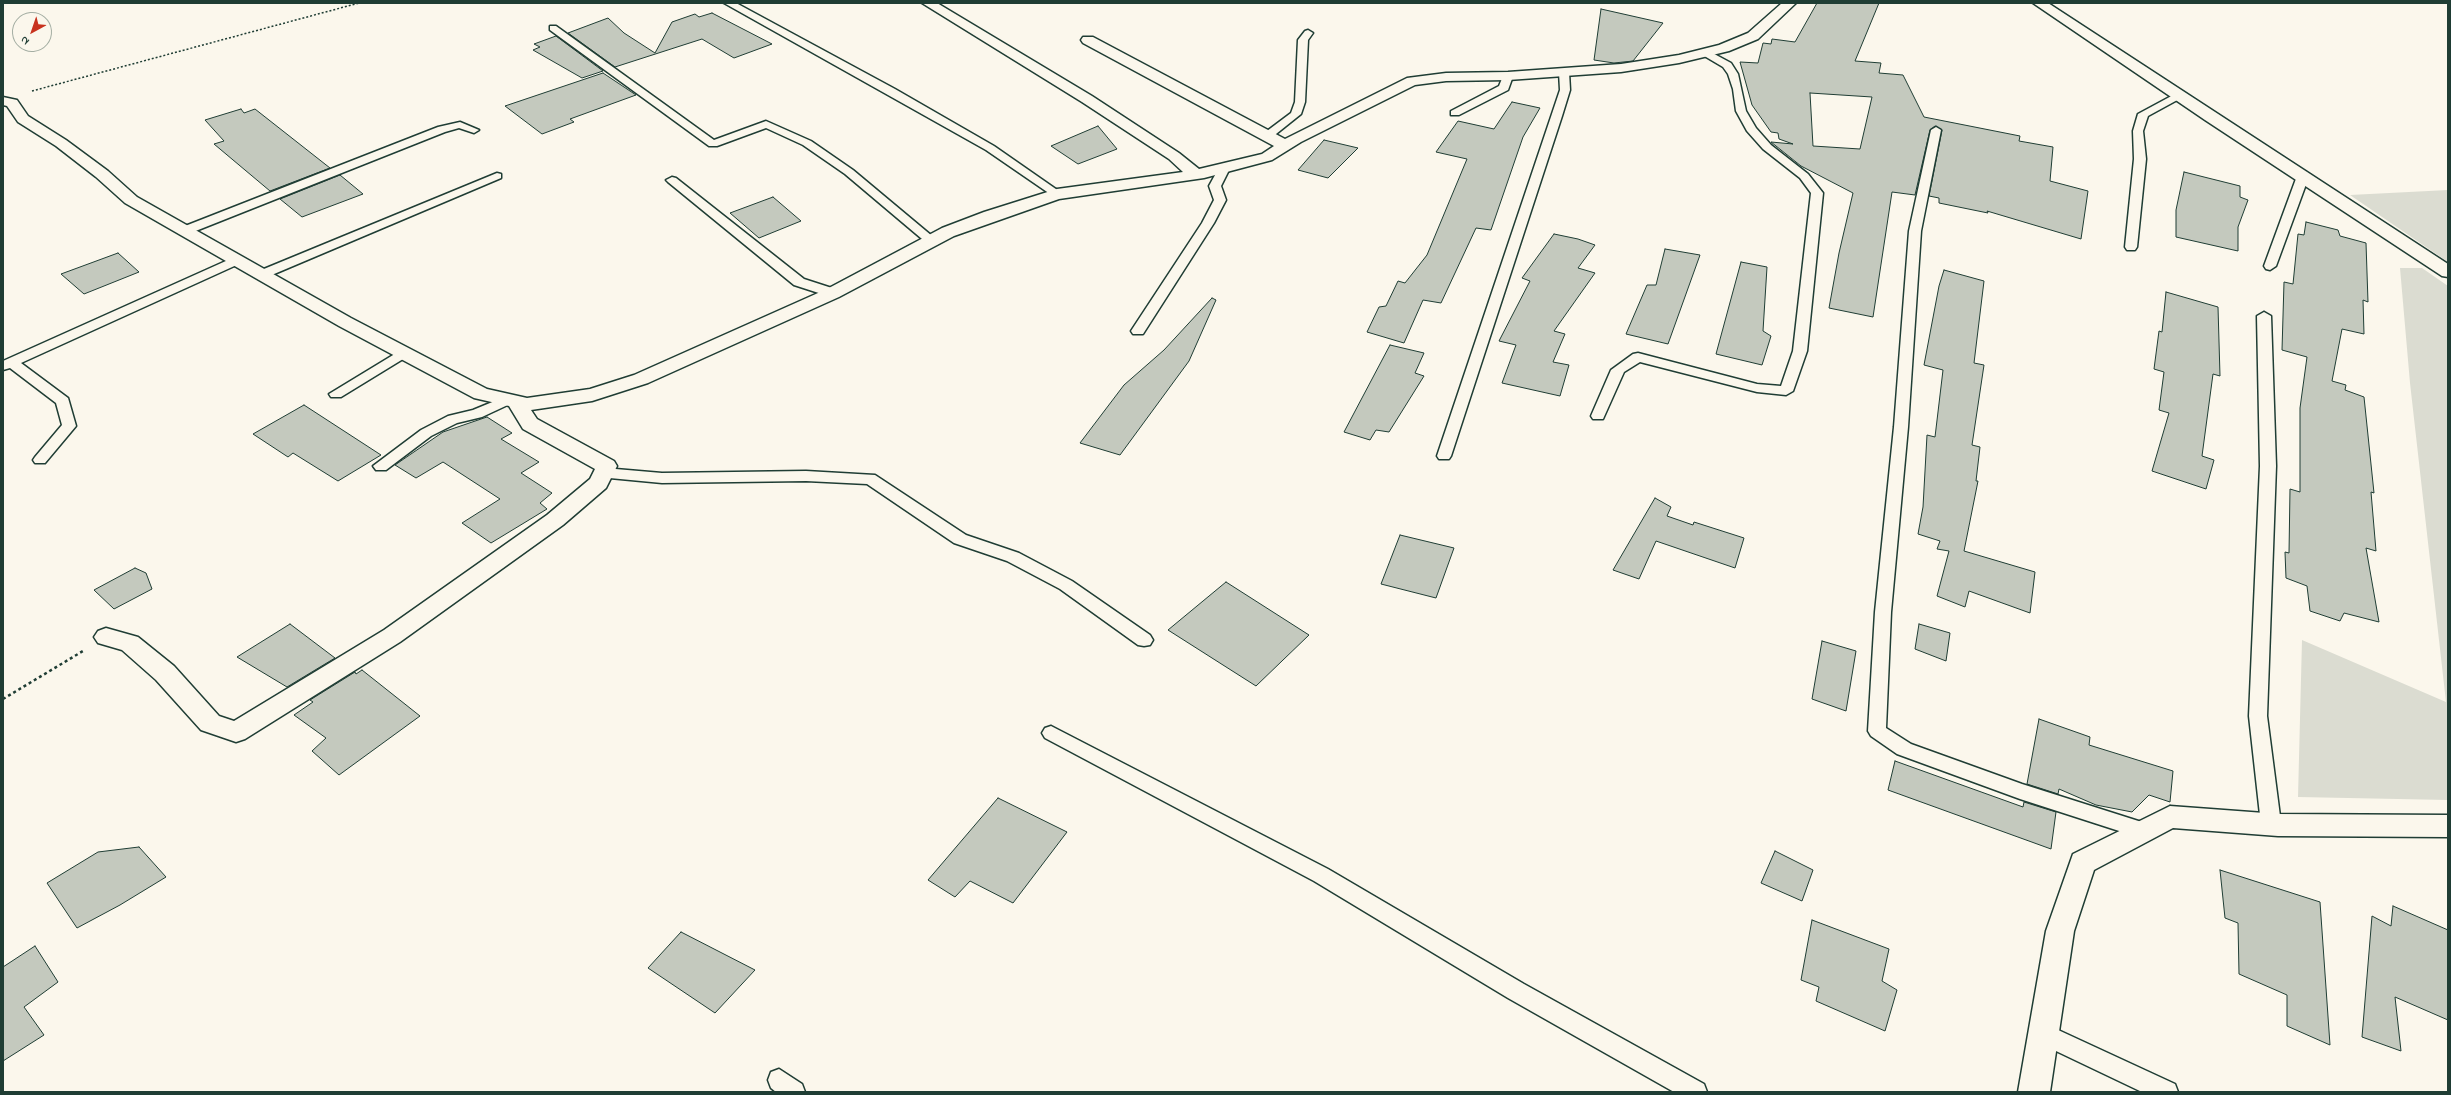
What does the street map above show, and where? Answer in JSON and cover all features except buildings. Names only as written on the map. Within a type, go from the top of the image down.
[{"type":"street","points":[[928,3],[1087,99],[1174,156],[1195,174]]},
{"type":"street","points":[[3,101],[12,103],[23,119],[61,143],[102,174],[131,200],[184,231],[403,353],[481,394],[527,404],[592,394],[641,379],[766,325],[832,293],[932,241],[990,216],[1057,194],[1195,174],[1267,157],[1412,81],[1446,77],[1508,76],[1621,68],[1679,59],[1753,36],[1790,3]]},
{"type":"street","points":[[2039,3],[2177,96],[2303,176],[2448,272]]},
{"type":"street","points":[[1088,40],[1286,146]]},
{"type":"street","points":[[106,637],[130,643],[165,673],[210,723],[236,732],[392,636],[555,520],[599,483],[607,466],[530,424],[511,401]]},
{"type":"street","points":[[2034,1092],[2060,931],[2083,862],[2170,817],[2271,824],[2448,826]]},
{"type":"lane","points":[[729,3],[990,148],[1057,194]]},
{"type":"lane","points":[[553,28],[713,144],[766,124],[807,143],[849,172],[932,241]]},
{"type":"lane","points":[[1267,136],[1296,114],[1300,102],[1303,40],[1308,33]]},
{"type":"lane","points":[[1598,416],[1618,370],[1638,357],[1757,388],[1786,391],[1800,351],[1803,311],[1816,213],[1817,193],[1804,176],[1766,147],[1751,129],[1741,111],[1738,89],[1733,74],[1727,65],[1705,52]]},
{"type":"lane","points":[[1444,456],[1557,116],[1564,90],[1564,72]]},
{"type":"lane","points":[[1455,113],[1504,88],[1508,76]]},
{"type":"lane","points":[[2131,247],[2140,159],[2138,131],[2143,114],[2177,96]]},
{"type":"lane","points":[[184,231],[442,129],[460,125],[474,130]]},
{"type":"lane","points":[[1936,130],[1915,231],[1901,427],[1883,612],[1877,731],[1904,749],[2020,791],[2144,831]]},
{"type":"lane","points":[[1138,331],[1208,223],[1220,200],[1215,186],[1224,168]]},
{"type":"lane","points":[[263,274],[498,176]]},
{"type":"lane","points":[[2270,266],[2303,176]]},
{"type":"lane","points":[[672,180],[799,282],[832,293]]},
{"type":"lane","points":[[7,364],[237,260]]},
{"type":"lane","points":[[2264,316],[2268,466],[2258,716],[2271,824]]},
{"type":"lane","points":[[336,394],[403,353]]},
{"type":"lane","points":[[7,364],[63,401],[69,426],[40,460]]},
{"type":"lane","points":[[381,466],[426,433],[453,418],[477,414],[511,401]]},
{"type":"lane","points":[[604,473],[662,478],[806,476],[870,479],[960,539],[1013,557],[1066,585],[1144,640]]},
{"type":"lane","points":[[1051,733],[1321,875],[1516,991],[1696,1092]]},
{"type":"lane","points":[[2043,1034],[2167,1092]]},
{"type":"path","points":[[25,93],[359,3]]},
{"type":"path","points":[[3,699],[106,637]]},
{"type":"shaded area","points":[[2448,190],[2448,262],[2350,195]]},
{"type":"shaded area","points":[[2400,268],[2422,268],[2448,286],[2448,800],[2298,797],[2302,640],[2446,702],[2410,383]]}]
